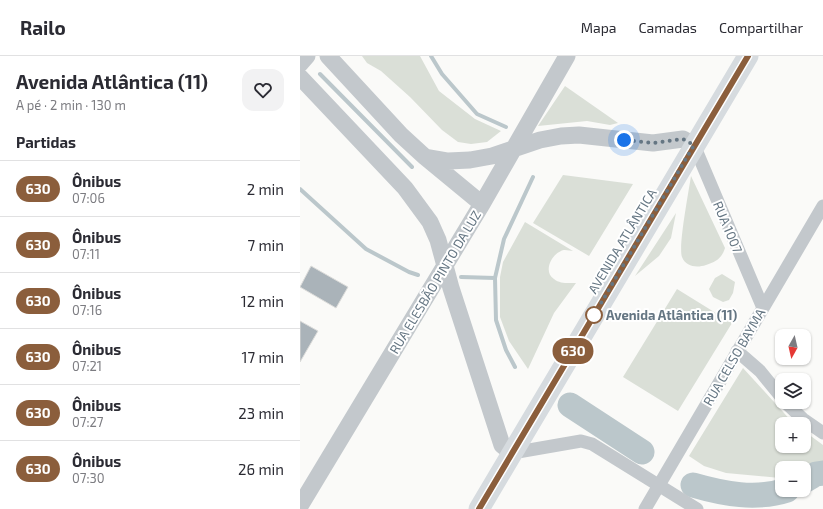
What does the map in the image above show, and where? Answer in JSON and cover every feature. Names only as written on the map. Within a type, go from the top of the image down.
[{"type":"main road","name":"AVENIDA ATLÂNTICA","points":[[689,142],[732,56]]},
{"type":"main road","name":"AVENIDA ATLÂNTICA","points":[[464,509],[507,449],[689,142],[748,56]]},
{"type":"main road","name":"AVENIDA ATLÂNTICA","points":[[479,509],[507,449]]},
{"type":"street","points":[[300,64],[307,56]]},
{"type":"street","points":[[328,56],[390,124],[425,157],[482,204]]},
{"type":"street","name":"RUA ELESBÃO PINTO DA LUZ","points":[[300,506],[482,204],[567,56]]},
{"type":"street","points":[[300,77],[405,188],[430,222],[438,240],[444,265],[507,449],[581,441],[592,444],[697,509]]},
{"type":"street","points":[[425,157],[448,161],[470,160],[492,156],[540,140],[561,136],[579,135],[653,143],[689,142]]},
{"type":"street","name":"RUA 1007","points":[[689,142],[763,308]]},
{"type":"street","name":"RUA CELSO BAYMA","points":[[645,509],[823,206]]},
{"type":"street","points":[[738,351],[760,371],[775,389]]},
{"type":"street","points":[[792,409],[803,419],[823,433]]},
{"type":"shaded area","points":[[362,56],[420,56],[439,91],[475,119],[501,131],[487,142],[471,144],[458,142],[442,130],[410,97],[381,71],[367,63]]},
{"type":"shaded area","points":[[565,86],[618,123],[610,125],[587,121],[538,126]]},
{"type":"shaded area","points":[[563,175],[633,184],[589,256],[533,223]]},
{"type":"shaded area","points":[[691,176],[725,248],[716,261],[699,266],[692,266],[686,263],[682,257],[681,251]]},
{"type":"shaded area","points":[[676,213],[671,238],[659,256],[635,276]]},
{"type":"shaded area","points":[[525,222],[573,251],[564,250],[557,253],[551,260],[549,272],[554,279],[559,282],[576,283],[554,313],[528,369],[509,341],[500,317],[500,277],[503,262]]},
{"type":"shaded area","points":[[722,274],[735,282],[733,293],[729,300],[723,302],[713,297],[709,289],[715,278]]},
{"type":"shaded area","points":[[677,289],[732,323],[678,411],[623,377]]},
{"type":"shaded area","points":[[743,368],[775,403],[775,409],[780,409],[788,417],[775,417],[775,453],[811,453],[811,436],[823,445],[823,465],[811,468],[811,461],[775,461],[775,478],[726,473],[704,466],[689,456]]},
{"type":"building","points":[[311,266],[348,287],[336,308],[300,287]]},
{"type":"building","points":[[300,321],[318,331],[300,362]]},
{"type":"waterway","points":[[431,56],[442,74],[477,114],[506,127]]},
{"type":"waterway","points":[[320,74],[412,167]]},
{"type":"waterway","points":[[515,367],[506,350],[496,320],[495,278],[504,239],[533,177]]},
{"type":"waterway","points":[[300,189],[366,249],[409,272],[418,275]]},
{"type":"waterway","points":[[461,277],[495,278]]},
{"type":"waterway","points":[[570,405],[642,452]]},
{"type":"waterway","points":[[811,477],[816,474],[823,473]]},
{"type":"waterway","points":[[693,485],[740,495],[764,495],[775,493]]},
{"type":"bus line","name":"630","points":[[479,509],[748,56]]},
{"type":"place","name":"Avenida Atlântica (11)","points":[[594,315]]},
{"type":"route","points":[[594,315],[694,145],[683,139],[653,143],[624,140]]}]
